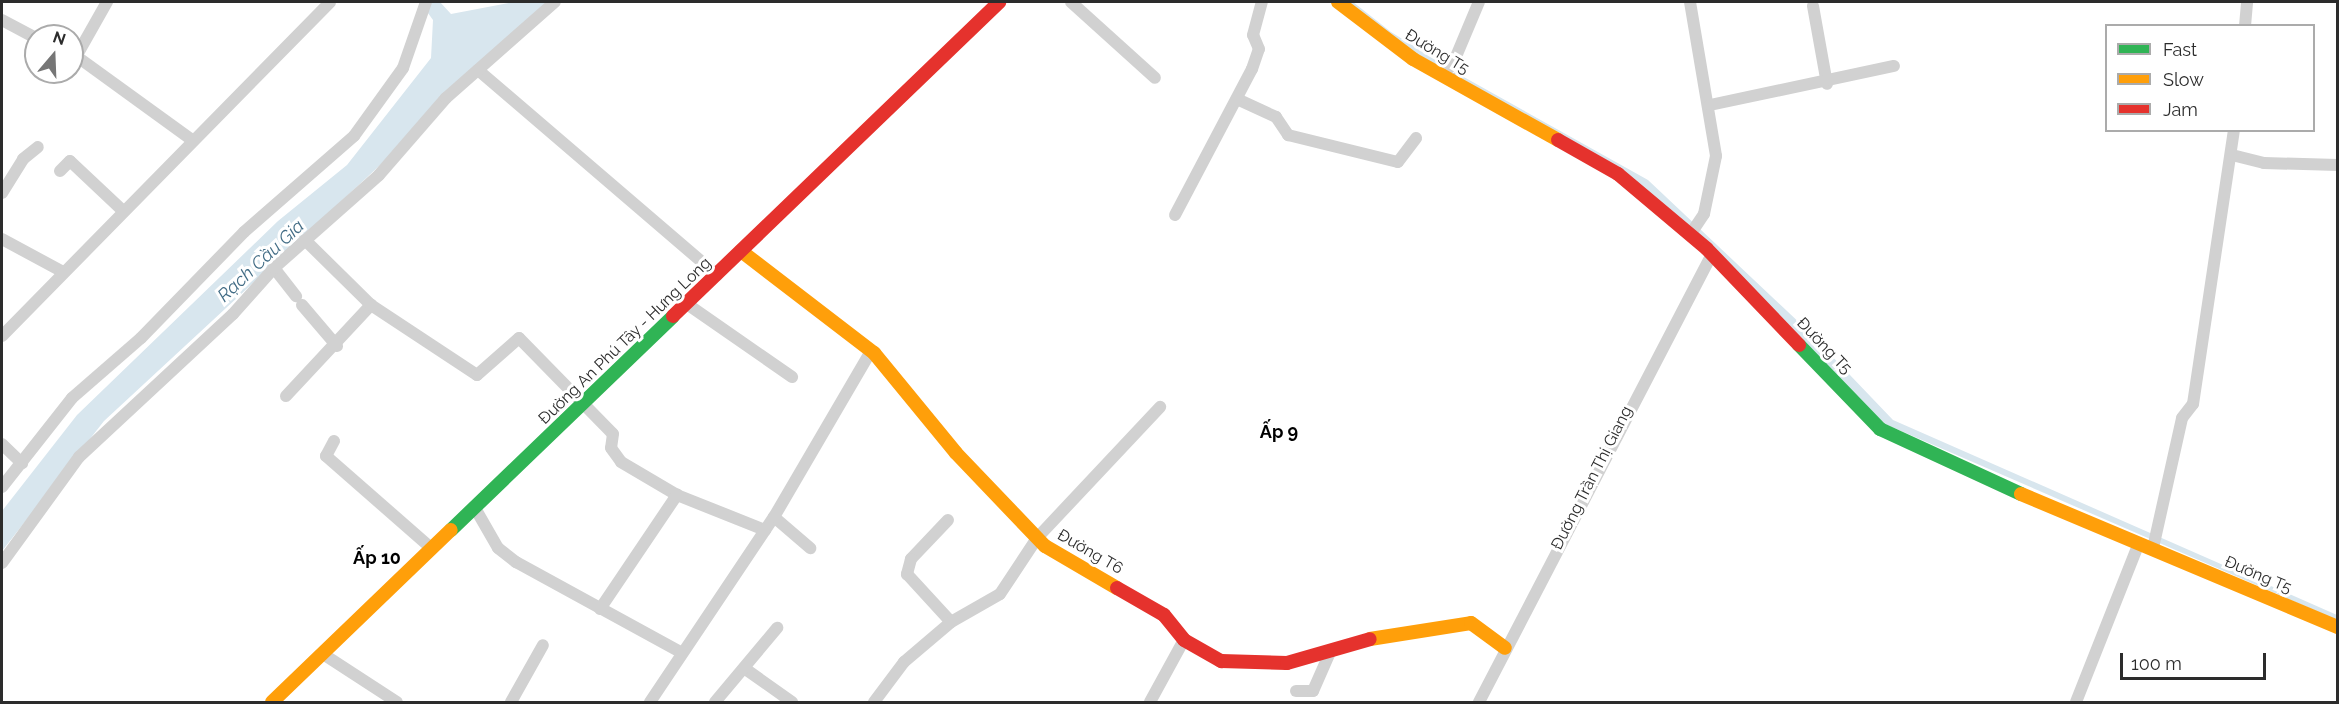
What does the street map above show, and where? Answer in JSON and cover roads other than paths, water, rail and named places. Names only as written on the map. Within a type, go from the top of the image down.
[{"type":"street","points":[[84,39],[107,2]]},
{"type":"street","points":[[2,336],[122,210],[330,2]]},
{"type":"street","points":[[2,563],[79,457],[233,314],[274,268],[379,175],[478,70],[555,2]]},
{"type":"street","name":"Đường An Phú Tây - Hưng Long","points":[[272,702],[999,2]]},
{"type":"street","points":[[1071,2],[1155,78]]},
{"type":"street","points":[[1175,214],[1258,55],[1253,35],[1262,2]]},
{"type":"street","name":"Đường T5","points":[[1338,2],[1618,174],[1693,231],[1711,256],[1880,429],[2102,532],[2153,546],[2337,627]]},
{"type":"street","points":[[1449,72],[1479,2]]},
{"type":"street","points":[[1690,2],[1710,105],[1715,176],[1693,231]]},
{"type":"street","points":[[2245,24],[2247,2]]},
{"type":"street","points":[[2,487],[72,398],[141,338],[244,232],[354,136],[403,69],[420,3]]},
{"type":"street","points":[[1813,6],[1827,84]]},
{"type":"street","points":[[2,20],[24,32]]},
{"type":"street","points":[[84,61],[192,140]]},
{"type":"street","points":[[1710,105],[1827,84],[1894,66]]},
{"type":"street","points":[[478,70],[717,275]]},
{"type":"street","points":[[1237,99],[1272,114],[1288,135],[1398,162],[1416,138]]},
{"type":"street","points":[[2153,546],[2159,531],[2182,418],[2193,404],[2234,132]]},
{"type":"street","points":[[2,193],[23,159],[38,147]]},
{"type":"street","points":[[2232,155],[2264,163],[2337,165]]},
{"type":"street","points":[[60,171],[70,161],[122,210]]},
{"type":"street","points":[[2,239],[63,272]]},
{"type":"street","points":[[305,240],[371,305],[477,375],[520,339],[582,406],[613,434],[613,454],[677,495],[765,530]]},
{"type":"street","name":"Đường T6","points":[[741,251],[871,351],[1037,538],[1164,615],[1184,640],[1221,661],[1287,663],[1403,630],[1471,623],[1504,648]]},
{"type":"street","name":"Đường Trần Thị Giang","points":[[1479,702],[1504,648],[1711,256]]},
{"type":"street","points":[[274,268],[337,346]]},
{"type":"street","points":[[687,304],[792,377]]},
{"type":"street","points":[[286,396],[337,346],[371,305]]},
{"type":"street","points":[[650,702],[774,517],[871,351]]},
{"type":"street","points":[[874,702],[904,662],[951,622],[1000,594],[1037,538],[1160,407]]},
{"type":"street","points":[[334,441],[326,456],[432,548]]},
{"type":"street","points":[[2,444],[22,463]]},
{"type":"street","points":[[600,609],[677,495]]},
{"type":"street","points":[[475,508],[498,548],[600,609],[682,653]]},
{"type":"street","points":[[774,517],[810,548]]},
{"type":"street","points":[[948,520],[912,559],[907,574],[951,622]]},
{"type":"street","points":[[2076,702],[2139,543]]},
{"type":"street","points":[[715,702],[777,628]]},
{"type":"street","points":[[1150,702],[1184,640]]},
{"type":"street","points":[[510,702],[543,645]]},
{"type":"street","points":[[1296,691],[1313,691],[1332,650]]},
{"type":"street","points":[[323,654],[398,702]]},
{"type":"street","points":[[744,668],[792,702]]},
{"type":"water","name":"Rạch Cầu Gia","points":[[420,2],[440,2],[451,14],[514,2],[548,2],[377,168],[104,421],[2,551],[2,511],[77,415],[278,221],[347,165],[431,58],[433,20]]},
{"type":"water","points":[[1343,2],[1353,2],[1391,32],[1462,76],[1648,180],[1805,328],[1893,420],[2337,615],[2337,620],[1885,424],[1645,189],[1409,52]]},
{"type":"district","name":"Ấp 9","points":[[1279,432]]},
{"type":"district","name":"Ấp 10","points":[[377,558]]}]
